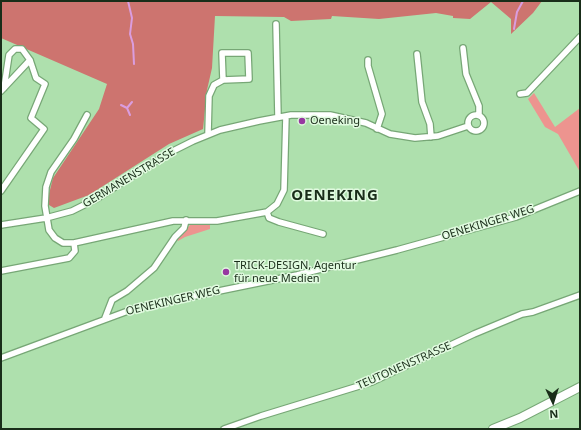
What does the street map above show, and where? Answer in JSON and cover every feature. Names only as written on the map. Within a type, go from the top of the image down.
[{"type":"street","points":[[276,24],[278,117]]},
{"type":"street","points":[[520,94],[527,93],[580,36]]},
{"type":"street","name":"GERMANENSTRASSE","points":[[1,225],[46,218],[72,211],[98,198],[167,154],[208,134],[234,126],[278,117],[337,116],[366,123],[390,134],[410,138],[431,137],[468,126],[475,131],[481,129],[484,122],[478,115],[479,106],[466,74],[463,48]]},
{"type":"street","points":[[1,191],[44,128],[31,118],[45,84],[36,78],[30,60],[22,49],[15,49],[9,54],[3,70],[2,89]]},
{"type":"street","points":[[208,134],[209,101],[211,90],[223,80],[248,79],[248,53],[222,53],[223,80]]},
{"type":"street","points":[[417,54],[422,102],[430,124],[431,137]]},
{"type":"street","points":[[2,89],[30,60]]},
{"type":"street","points":[[368,60],[370,77],[382,114],[377,129]]},
{"type":"street","points":[[87,115],[48,181],[45,195],[46,218],[49,230],[55,238],[63,243],[74,243],[165,222],[217,220],[267,212],[277,204],[284,190],[286,116]]},
{"type":"street","points":[[468,126],[470,117],[478,115]]},
{"type":"street","name":"OENEKINGER WEG","points":[[1,358],[105,318],[164,301],[322,269],[493,224],[522,215],[580,191]]},
{"type":"street","points":[[267,212],[269,218],[281,223],[323,234]]},
{"type":"street","points":[[105,318],[112,300],[127,291],[154,268],[175,237],[184,228],[186,220]]},
{"type":"street","points":[[1,271],[69,258],[75,251],[74,243]]},
{"type":"street","name":"TEUTONENSTRASSE","points":[[224,429],[372,382],[474,334],[522,314],[533,312],[580,295]]},
{"type":"street","points":[[493,429],[520,418],[580,387]]},
{"type":"shaded area","points":[[1,1],[542,1],[533,13],[511,34],[511,19],[491,2],[470,19],[453,18],[453,16],[436,13],[379,19],[332,16],[331,19],[291,21],[284,17],[215,16],[212,68],[207,90],[203,129],[169,144],[89,195],[54,208],[49,205],[48,198],[53,178],[99,109],[107,84],[1,38]]},
{"type":"shaded area","points":[[534,93],[555,127],[580,108],[580,172],[558,134],[545,127],[528,99]]},
{"type":"shaded area","points":[[190,225],[210,225],[210,229],[185,237],[178,241],[177,239]]},
{"type":"waterway","points":[[128,1],[132,18],[130,34],[133,44],[134,64]]},
{"type":"waterway","points":[[514,29],[517,12],[523,1]]},
{"type":"waterway","points":[[130,115],[127,108],[132,102]]},
{"type":"waterway","points":[[121,105],[127,108]]},
{"type":"place","name":"Oeneking","points":[[302,121]]},
{"type":"place","name":"TRICK-DESIGN, Agentur für neue Medien","points":[[226,272]]},
{"type":"district","name":"OENEKING","points":[[335,196]]}]
